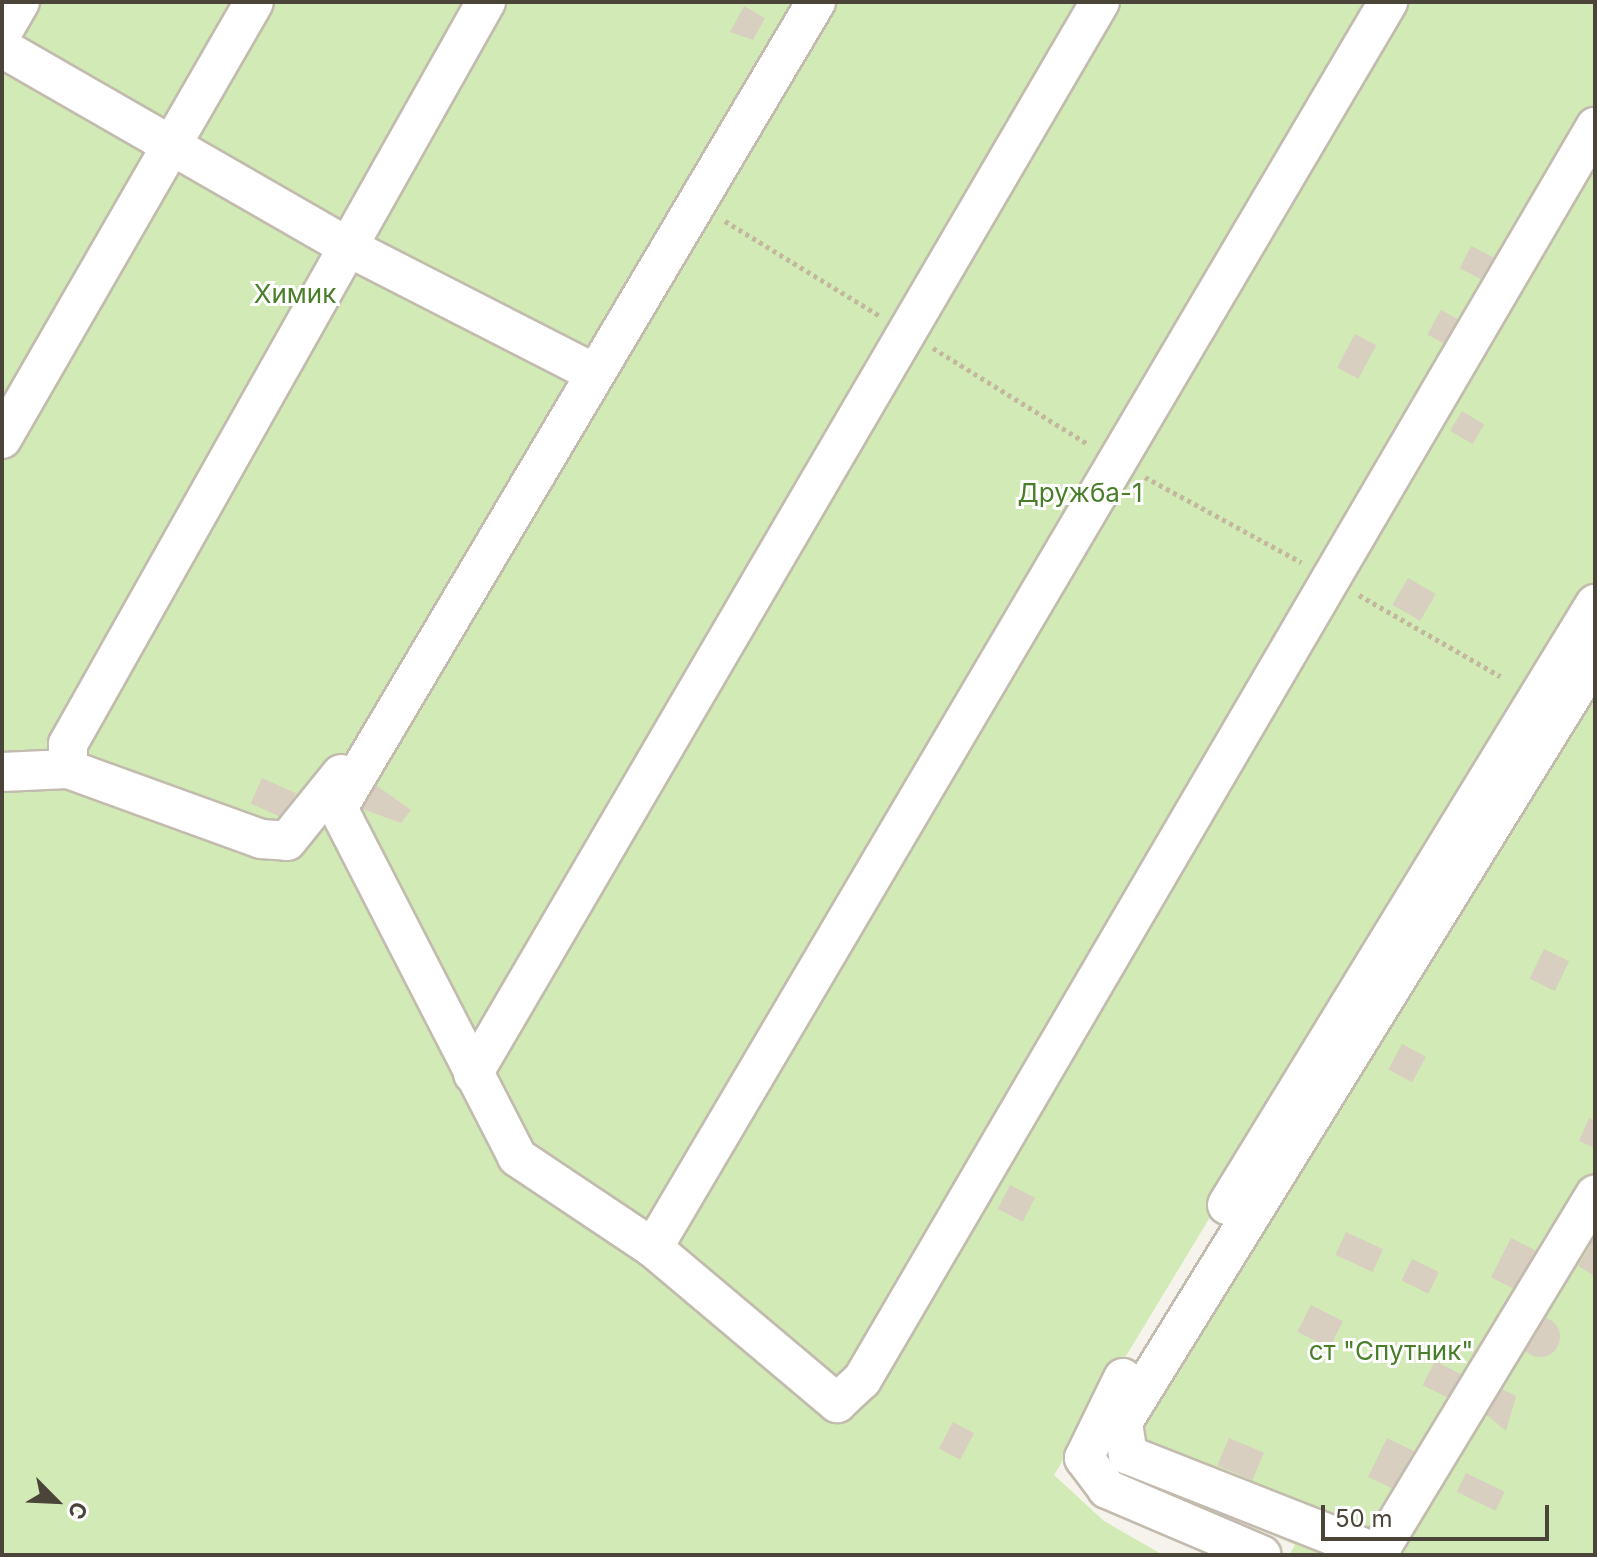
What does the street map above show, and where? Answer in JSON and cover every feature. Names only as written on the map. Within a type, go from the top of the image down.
[{"type":"street","points":[[2,33],[20,2]]},
{"type":"street","points":[[2,439],[254,2]]},
{"type":"street","points":[[68,769],[68,744],[486,2]]},
{"type":"street","points":[[2,772],[68,769],[261,839],[287,841],[342,772],[790,2]]},
{"type":"street","points":[[816,2],[338,808],[517,1157],[653,1248],[837,1403],[862,1380],[1595,127]]},
{"type":"street","points":[[473,1074],[1100,2]]},
{"type":"street","points":[[653,1248],[1388,2]]},
{"type":"street","points":[[2,48],[346,246],[577,364]]},
{"type":"street","points":[[1262,1555],[1107,1489],[1084,1458],[1090,1434],[1595,604]]},
{"type":"street","points":[[1595,658],[1123,1422],[1128,1455],[1380,1554],[1595,1195]]},
{"type":"green space","points":[[2,2],[1595,2],[1595,581],[1054,1475],[1104,1521],[1163,1555],[2,1555]]},
{"type":"green space","name":"ст \"Спутник\"","points":[[1595,628],[1595,1555],[1289,1555],[1295,1545],[1114,1465],[1102,1439]]},
{"type":"building","points":[[744,6],[765,18],[753,40],[730,32]]},
{"type":"building","points":[[1471,246],[1502,262],[1491,284],[1460,268]]},
{"type":"building","points":[[1441,310],[1468,325],[1455,350],[1427,334]]},
{"type":"building","points":[[1355,334],[1376,345],[1358,379],[1337,368]]},
{"type":"building","points":[[1462,411],[1484,424],[1472,444],[1450,431]]},
{"type":"building","points":[[1408,578],[1436,594],[1420,621],[1392,605]]},
{"type":"building","points":[[262,778],[296,793],[284,819],[251,804]]},
{"type":"building","points":[[373,783],[411,810],[401,823],[357,807]]},
{"type":"building","points":[[1544,949],[1569,961],[1555,991],[1530,979]]},
{"type":"building","points":[[1402,1044],[1426,1057],[1412,1082],[1388,1070]]},
{"type":"building","points":[[1589,1118],[1595,1121],[1595,1148],[1579,1141]]},
{"type":"building","points":[[1010,1185],[1035,1198],[1023,1222],[998,1209]]},
{"type":"building","points":[[1595,1224],[1595,1276],[1578,1266],[1590,1246],[1582,1241]]},
{"type":"building","points":[[1346,1232],[1383,1249],[1373,1272],[1335,1255]]},
{"type":"building","points":[[1511,1238],[1537,1251],[1517,1290],[1491,1277]]},
{"type":"building","points":[[1412,1259],[1439,1272],[1428,1294],[1401,1281]]},
{"type":"building","points":[[1311,1305],[1343,1321],[1329,1348],[1297,1332]]},
{"type":"building","points":[[1540,1317],[1554,1323],[1560,1337],[1554,1351],[1540,1357],[1526,1351],[1520,1337],[1526,1323]]},
{"type":"building","points":[[1435,1361],[1468,1378],[1456,1402],[1423,1385]]},
{"type":"building","points":[[1494,1385],[1516,1396],[1506,1431],[1481,1410]]},
{"type":"building","points":[[953,1422],[974,1433],[960,1460],[939,1448]]},
{"type":"building","points":[[1229,1438],[1264,1453],[1252,1480],[1217,1466]]},
{"type":"building","points":[[1387,1438],[1416,1452],[1397,1491],[1368,1477]]},
{"type":"building","points":[[1466,1473],[1505,1492],[1495,1511],[1457,1492]]},
{"type":"park label","name":"Химик","points":[[295,294]]},
{"type":"park label","name":"Дружба-1","points":[[1080,493]]}]
